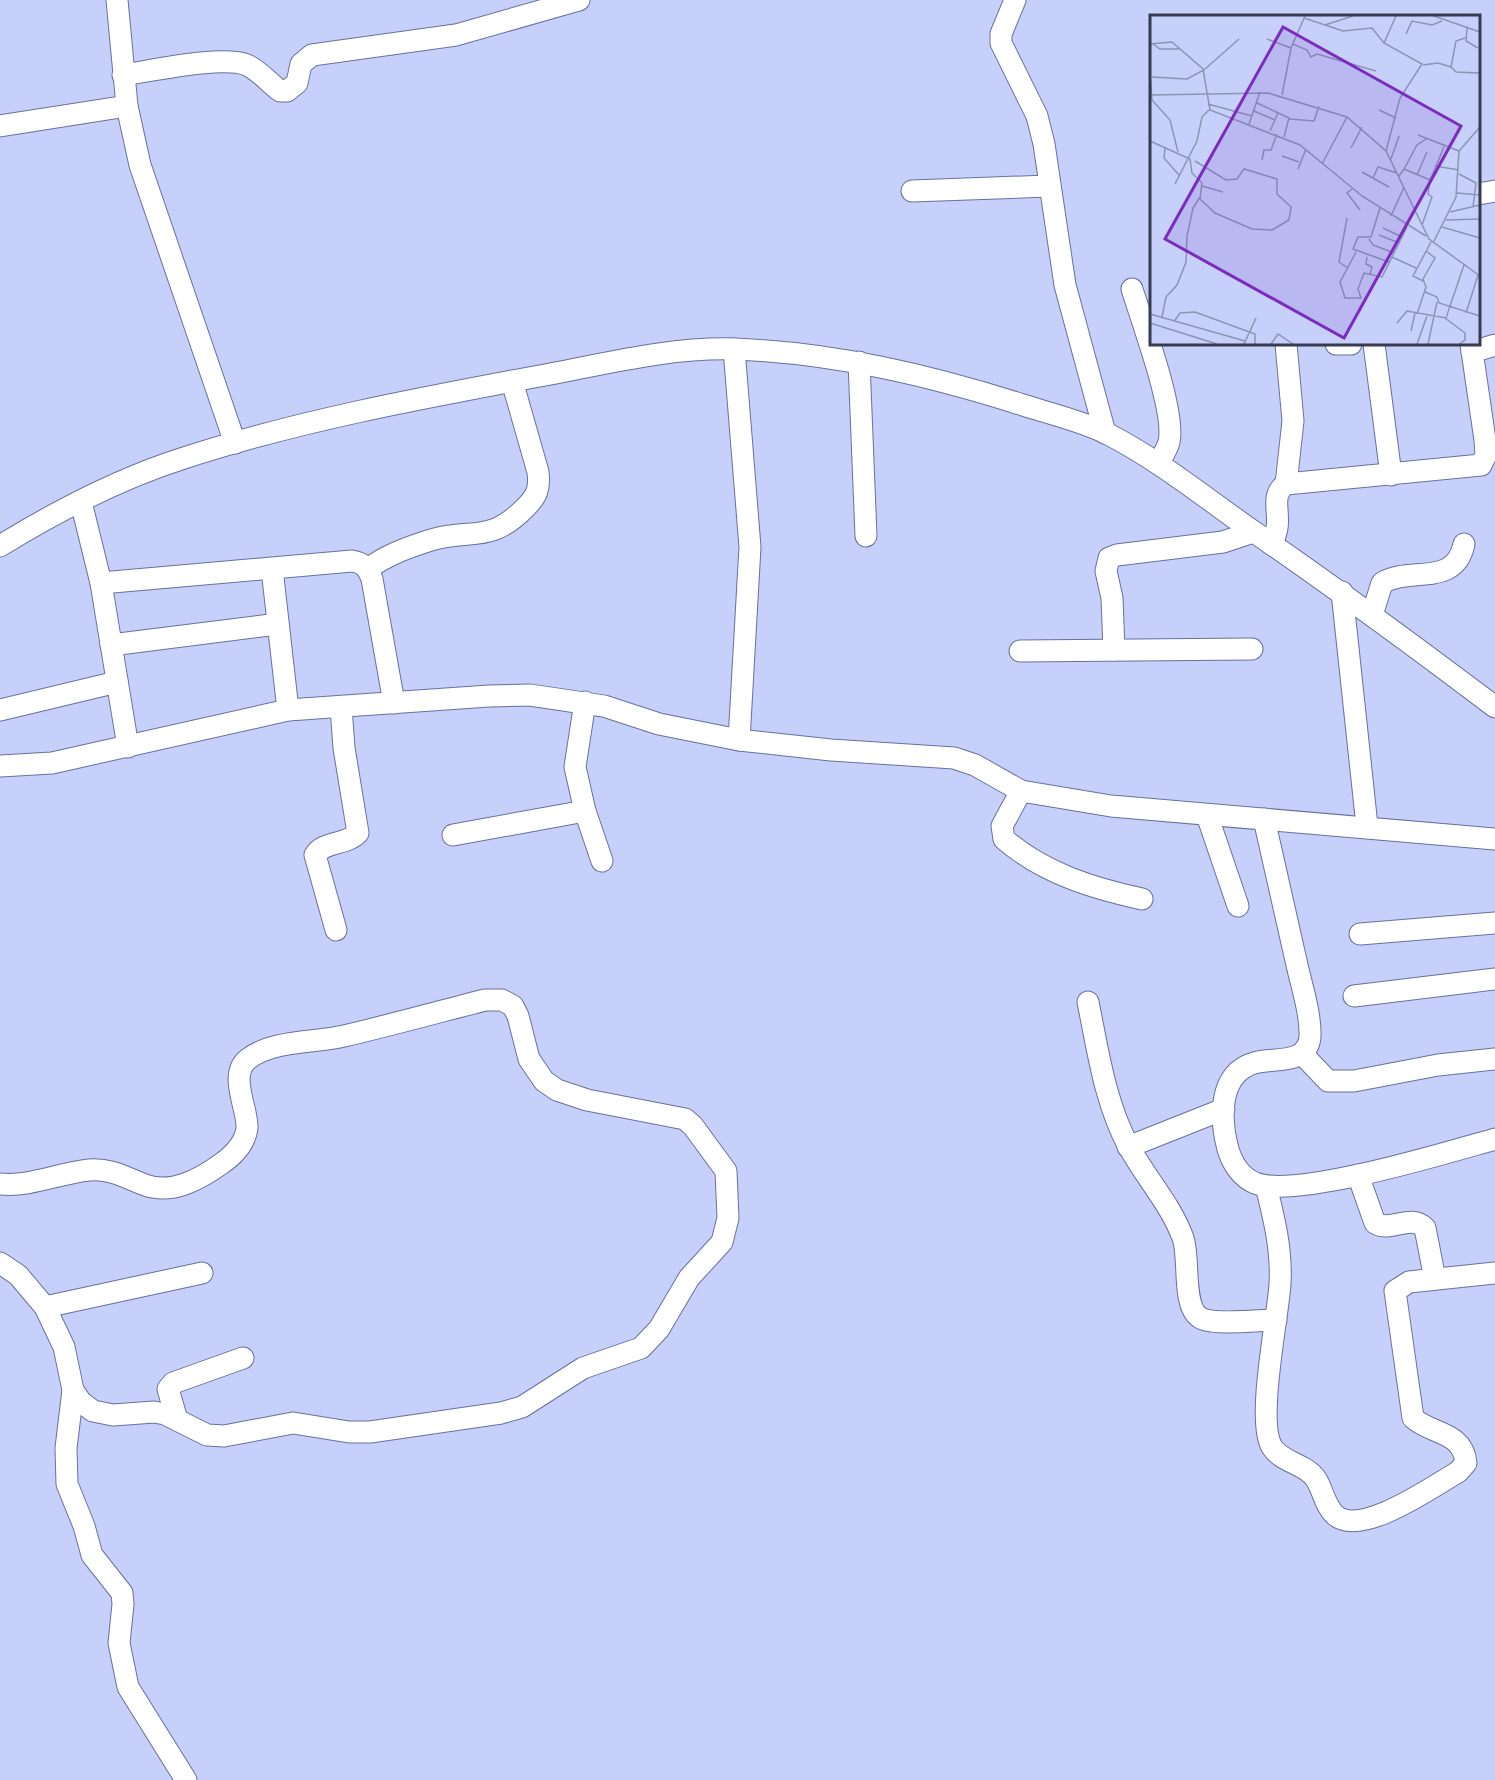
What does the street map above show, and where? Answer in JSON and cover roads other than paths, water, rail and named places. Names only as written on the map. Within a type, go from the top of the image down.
[{"type":"street","points":[[117,0],[127,106],[140,165],[235,443]]},
{"type":"street","points":[[123,75],[236,62],[248,66],[280,91],[287,91],[297,83],[301,64],[312,56],[456,35],[579,0]]},
{"type":"street","points":[[1015,0],[1001,34],[1001,43],[1037,116],[1044,144],[1065,285],[1105,433]]},
{"type":"street","points":[[0,126],[127,106]]},
{"type":"street","points":[[912,191],[1049,186]]},
{"type":"street","points":[[1480,194],[1495,191]]},
{"type":"street","points":[[1132,289],[1170,427],[1168,443],[1159,464]]},
{"type":"street","points":[[1286,345],[1293,420],[1286,484]]},
{"type":"street","points":[[1374,345],[1391,475]]},
{"type":"street","points":[[1272,544],[1280,521],[1275,497],[1279,489],[1286,484],[1476,467],[1490,470],[1472,348],[1495,345]]},
{"type":"street","points":[[734,349],[750,547],[739,740]]},
{"type":"street","points":[[0,546],[81,502],[181,458],[364,410],[641,356],[688,350],[734,349],[809,354],[859,362],[939,380],[1105,433],[1159,464],[1253,532],[1342,592],[1495,707]]},
{"type":"street","points":[[859,362],[866,536]]},
{"type":"street","points":[[368,569],[380,559],[432,540],[491,532],[504,527],[537,495],[540,485],[538,472],[512,381]]},
{"type":"street","points":[[81,502],[101,583],[128,747]]},
{"type":"street","points":[[1114,650],[1114,609],[1106,564],[1109,558],[1117,555],[1223,542],[1253,532]]},
{"type":"street","points":[[1372,615],[1382,583],[1444,570],[1459,559],[1464,544]]},
{"type":"street","points":[[101,583],[361,562],[368,569],[372,579],[394,703]]},
{"type":"street","points":[[272,569],[288,710]]},
{"type":"street","points":[[1342,592],[1367,826]]},
{"type":"street","points":[[111,645],[278,624]]},
{"type":"street","points":[[1020,651],[1252,649]]},
{"type":"street","points":[[0,710],[117,682]]},
{"type":"street","points":[[0,766],[34,766],[288,710],[530,695],[585,702],[659,724],[739,740],[831,750],[954,758],[975,765],[1021,791],[1111,806],[1367,826],[1495,839]]},
{"type":"street","points":[[585,702],[575,768],[585,811],[602,861]]},
{"type":"street","points":[[336,930],[315,855],[321,848],[348,841],[358,833],[344,748],[341,707]]},
{"type":"street","points":[[1021,791],[1002,826],[1001,832],[1008,843],[1074,881],[1142,899]]},
{"type":"street","points":[[453,835],[585,811]]},
{"type":"street","points":[[1207,815],[1238,906]]},
{"type":"street","points":[[1264,819],[1304,995],[1310,1036],[1307,1048],[1298,1056],[1287,1060],[1255,1062],[1242,1068],[1230,1080],[1224,1108],[1226,1142],[1231,1159],[1241,1173],[1254,1182],[1266,1186],[1290,1186],[1358,1175],[1495,1139]]},
{"type":"street","points":[[1360,934],[1495,923]]},
{"type":"street","points":[[1354,996],[1495,979]]},
{"type":"street","points":[[0,1184],[31,1183],[90,1170],[122,1173],[149,1186],[180,1186],[206,1174],[224,1162],[244,1142],[247,1127],[239,1075],[241,1066],[247,1060],[286,1045],[343,1037],[485,1000],[502,1000],[513,1006],[518,1016],[529,1059],[544,1081],[557,1090],[587,1100],[685,1119],[693,1126],[726,1171],[728,1218],[722,1242],[689,1278],[650,1341],[625,1355],[583,1368],[522,1407],[479,1417],[370,1432],[349,1432],[293,1423],[224,1436],[207,1435],[177,1420],[154,1412],[113,1415],[93,1411],[81,1402],[74,1390],[64,1347],[45,1307],[18,1275],[0,1263]]},
{"type":"street","points":[[1088,1002],[1105,1084],[1115,1118],[1128,1147],[1174,1218],[1183,1239],[1189,1301],[1193,1312],[1200,1318],[1210,1321],[1276,1320]]},
{"type":"street","points":[[1307,1059],[1328,1081],[1354,1082],[1438,1065],[1495,1059]]},
{"type":"street","points":[[1128,1147],[1224,1108]]},
{"type":"street","points":[[1358,1175],[1375,1223],[1385,1226],[1412,1221],[1420,1222],[1425,1228],[1435,1279]]},
{"type":"street","points":[[1266,1186],[1280,1250],[1280,1284],[1269,1364],[1268,1433],[1272,1447],[1315,1478],[1335,1515],[1348,1521],[1361,1521],[1388,1512],[1458,1472],[1466,1463],[1466,1455],[1455,1439],[1420,1424],[1413,1418],[1409,1407],[1395,1291],[1409,1282],[1495,1273]]},
{"type":"street","points":[[45,1307],[202,1273]]},
{"type":"street","points":[[177,1420],[168,1395],[168,1389],[173,1383],[243,1358]]},
{"type":"street","points":[[74,1390],[66,1448],[67,1484],[84,1526],[92,1555],[122,1593],[119,1643],[128,1687],[186,1780]]}]
